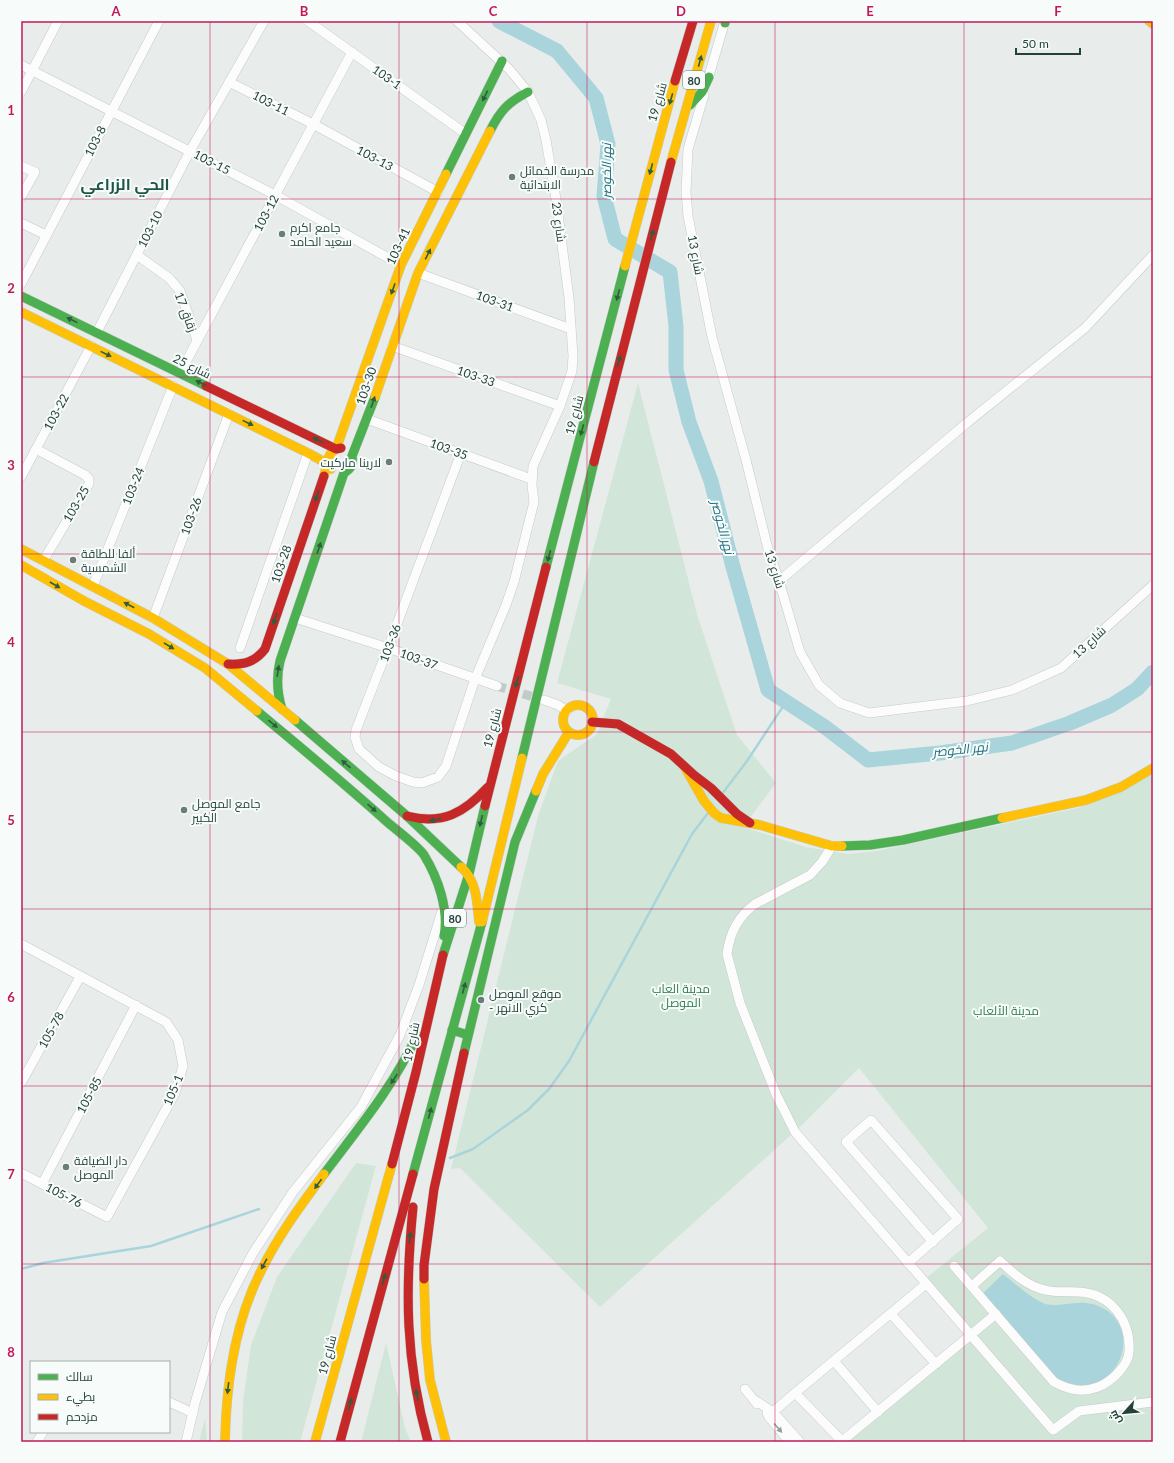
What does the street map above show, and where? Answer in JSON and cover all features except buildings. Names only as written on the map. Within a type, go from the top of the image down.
[{"type":"main road","name":"شارع 19","points":[[315,1442],[407,1109],[442,958],[469,874],[490,785],[592,392],[661,131],[693,21]]},
{"type":"main road","name":"80","points":[[340,1442],[479,934],[609,399],[682,119],[699,66],[710,21]]},
{"type":"main road","points":[[1149,21],[1153,24]]},
{"type":"main road","points":[[680,66],[682,54],[682,26]]},
{"type":"main road","name":"103-41","points":[[336,449],[401,265],[438,192],[462,166],[466,134],[502,61]]},
{"type":"main road","points":[[682,119],[688,108],[702,92],[709,78]]},
{"type":"main road","name":"103-30","points":[[282,709],[277,690],[277,675],[280,661],[344,473],[352,466],[352,456],[367,419],[418,273],[462,166],[502,110],[512,100],[528,92]]},
{"type":"main road","name":"شارع 25","points":[[21,296],[336,449],[345,449],[352,456]]},
{"type":"main road","points":[[21,312],[308,453],[328,464],[333,471],[337,473],[344,473]]},
{"type":"main road","name":"103-28","points":[[228,664],[248,663],[258,658],[265,649],[328,464],[329,454],[336,449]]},
{"type":"main road","points":[[21,549],[153,618],[185,637],[228,664],[282,709],[407,816],[469,874],[476,894],[479,934]]},
{"type":"main road","points":[[21,565],[84,601],[149,634],[205,668],[336,776],[423,854],[438,885],[444,906],[446,924],[442,958]]},
{"type":"main road","points":[[575,706],[585,707],[591,714],[592,722],[590,728],[583,734],[574,734],[569,732],[563,720],[567,711],[575,706]]},
{"type":"main road","points":[[592,722],[618,724],[633,731],[671,754],[711,788],[744,820],[753,824]]},
{"type":"main road","points":[[446,1442],[430,1380],[425,1333],[424,1265],[434,1189],[468,1035],[515,842],[543,774],[569,732]]},
{"type":"main road","points":[[684,766],[702,798],[717,815],[727,820],[753,824],[832,846],[870,845],[903,840],[1068,805],[1110,792],[1127,784],[1153,768]]},
{"type":"main road","points":[[407,816],[418,820],[429,821],[452,816],[472,804],[490,785]]},
{"type":"main road","points":[[423,854],[437,843]]},
{"type":"main road","points":[[225,1442],[225,1418],[231,1366],[243,1317],[250,1295],[261,1271],[284,1230],[394,1078],[415,1042],[433,993]]},
{"type":"main road","points":[[452,1030],[468,1035]]},
{"type":"main road","points":[[424,1134],[409,1244],[407,1311],[413,1375],[426,1438]]},
{"type":"street","points":[[21,92],[58,21]]},
{"type":"street","name":"103-8","points":[[21,284],[159,21]]},
{"type":"street","name":"103-10","points":[[97,332],[190,151],[264,21]]},
{"type":"street","name":"103-1","points":[[308,21],[466,134]]},
{"type":"street","name":"شارع 23","points":[[438,777],[446,766],[475,679],[514,582],[534,502],[532,478],[534,466],[538,452],[560,406],[573,363],[568,291],[546,140],[537,111],[528,92],[502,61],[457,21]]},
{"type":"street","name":"شارع 13","points":[[725,22],[688,149],[686,192],[688,216],[719,368],[746,460],[768,549],[780,582],[800,652],[819,685],[840,703],[869,713],[967,701],[1012,690],[1061,668],[1153,585]]},
{"type":"street","name":"103-12","points":[[180,373],[352,52]]},
{"type":"street","name":"103-15","points":[[21,65],[275,194],[401,265]]},
{"type":"street","name":"103-11","points":[[229,82],[313,124]]},
{"type":"street","name":"103-13","points":[[313,124],[438,192]]},
{"type":"street","points":[[21,166],[35,172],[21,197]]},
{"type":"street","points":[[21,223],[46,235]]},
{"type":"street","name":"زقاق 17","points":[[137,255],[169,278],[180,291],[197,340]]},
{"type":"street","points":[[780,582],[968,422],[1085,328],[1153,255]]},
{"type":"street","name":"103-31","points":[[418,273],[571,329]]},
{"type":"street","name":"103-22","points":[[21,477],[91,346]]},
{"type":"street","name":"103-33","points":[[392,346],[560,406]]},
{"type":"street","name":"103-24","points":[[93,586],[173,386]]},
{"type":"street","name":"103-26","points":[[153,618],[229,414]]},
{"type":"street","name":"103-35","points":[[367,419],[532,478]]},
{"type":"street","name":"103-25","points":[[36,449],[85,475],[89,479],[89,484],[43,561]]},
{"type":"street","name":"103-28","points":[[240,648],[308,453]]},
{"type":"street","name":"103-36","points":[[438,777],[422,783],[413,782],[396,776],[379,767],[363,754],[356,743],[356,730],[461,453]]},
{"type":"street","name":"103-37","points":[[295,618],[388,648],[497,686]]},
{"type":"street","points":[[544,700],[558,705],[567,711]]},
{"type":"street","points":[[832,846],[822,862],[810,875],[748,909],[737,922],[733,930],[727,954],[740,1004],[776,1094],[795,1132],[1053,1430],[1079,1411],[1153,1402]]},
{"type":"street","points":[[186,1442],[222,1312],[253,1253],[293,1192],[362,1107],[400,1035],[419,985],[444,906]]},
{"type":"street","name":"105-1","points":[[21,944],[166,1022],[178,1040],[183,1066],[175,1093],[107,1217]]},
{"type":"street","name":"105-78","points":[[21,1083],[80,977]]},
{"type":"street","name":"105-85","points":[[42,1184],[136,1006]]},
{"type":"street","points":[[908,1263],[932,1242],[958,1219],[871,1120],[846,1142],[932,1242]]},
{"type":"street","name":"105-76","points":[[21,1173],[107,1217]]},
{"type":"street","points":[[954,1266],[1048,1376],[1064,1388],[1085,1391],[1099,1387],[1115,1376],[1129,1354],[1127,1327],[1120,1314],[1107,1301],[1093,1294],[1045,1290],[1030,1285],[1016,1276],[1000,1261],[972,1286]]},
{"type":"street","points":[[771,1415],[795,1393],[926,1284]]},
{"type":"street","points":[[891,1314],[936,1364]]},
{"type":"street","points":[[795,1393],[843,1442],[996,1314]]},
{"type":"street","points":[[834,1361],[878,1412]]},
{"type":"street","points":[[745,1389],[754,1400],[800,1442]]},
{"type":"street","points":[[170,1402],[193,1413]]},
{"type":"street","points":[[771,1415],[790,1442]]},
{"type":"street","points":[[38,1442],[42,1433]]},
{"type":"green space","name":"مدينة العاب الموصل","points":[[638,383],[697,614],[737,735],[776,783],[743,827],[806,847],[848,854],[877,851],[1078,808],[1153,773],[1153,1442],[846,1442],[975,1337],[926,1278],[988,1228],[859,1068],[800,1127],[600,1307],[460,1168],[451,1169],[538,816],[558,761],[597,734],[611,699],[557,683]]},
{"type":"green space","points":[[356,1163],[376,1166],[300,1442],[242,1442],[243,1401],[251,1345],[277,1277]]},
{"type":"green space","points":[[386,1343],[405,1428],[411,1442],[361,1442]]},
{"type":"green space","points":[[205,1418],[207,1442],[199,1442]]},
{"type":"water","points":[[1003,1274],[1029,1295],[1045,1304],[1054,1305],[1088,1303],[1103,1308],[1111,1313],[1121,1330],[1123,1343],[1121,1356],[1115,1368],[1106,1378],[1094,1384],[1081,1387],[1067,1384],[1050,1372],[982,1294]]},
{"type":"waterway","name":"نهر الخوصر","points":[[499,21],[557,51],[596,98],[608,144],[604,196],[615,239],[670,272],[676,326],[676,370],[689,422],[711,481],[733,567],[768,690],[825,727],[868,760],[940,753],[1012,743],[1070,723],[1112,705],[1137,689],[1153,672]]},
{"type":"waterway","points":[[722,794],[747,761],[786,702]]},
{"type":"waterway","points":[[450,1158],[473,1149],[528,1110],[549,1089],[569,1061],[692,834],[708,813]]},
{"type":"waterway","points":[[21,1269],[43,1263],[151,1246],[259,1209]]},
{"type":"tunnel","points":[[497,686],[540,699]]},
{"type":"traffic: fast","points":[[446,174],[502,61]]},
{"type":"traffic: fast","points":[[690,105],[702,92],[709,77]]},
{"type":"traffic: fast","points":[[490,131],[497,118],[505,108],[510,103],[528,92]]},
{"type":"traffic: fast","points":[[546,567],[625,266]]},
{"type":"traffic: fast","points":[[21,296],[206,386]]},
{"type":"traffic: fast","points":[[282,709],[278,685],[280,661],[344,473],[349,470],[351,466],[352,456],[375,397]]},
{"type":"traffic: fast","points":[[522,758],[594,462]]},
{"type":"traffic: fast","points":[[257,711],[421,851],[434,874],[444,905],[444,936]]},
{"type":"traffic: fast","points":[[295,720],[407,816],[461,867]]},
{"type":"traffic: fast","points":[[464,1053],[515,842],[536,791]]},
{"type":"traffic: fast","points":[[443,955],[469,874],[485,806]]},
{"type":"traffic: fast","points":[[842,846],[870,845],[903,840],[1002,818]]},
{"type":"traffic: fast","points":[[413,1174],[482,922]]},
{"type":"traffic: fast","points":[[452,1030],[468,1035]]},
{"type":"traffic: fast","points":[[324,1174],[386,1090],[408,1054],[417,1035]]},
{"type":"traffic: slow","points":[[671,162],[711,21]]},
{"type":"traffic: slow","points":[[1149,21],[1153,24]]},
{"type":"traffic: slow","points":[[625,266],[675,81]]},
{"type":"traffic: slow","points":[[375,397],[418,273],[490,131]]},
{"type":"traffic: slow","points":[[324,476],[327,461],[330,454],[336,449],[401,265],[446,174]]},
{"type":"traffic: slow","points":[[21,312],[308,453],[328,464],[331,469]]},
{"type":"traffic: slow","points":[[21,549],[153,618],[228,664],[295,720]]},
{"type":"traffic: slow","points":[[21,565],[84,601],[149,634],[205,668],[257,711]]},
{"type":"traffic: slow","points":[[578,705],[588,710],[593,720],[588,730],[578,735],[568,730],[563,720],[568,710],[578,705]]},
{"type":"traffic: slow","points":[[536,791],[543,774],[569,732]]},
{"type":"traffic: slow","points":[[482,922],[522,758]]},
{"type":"traffic: slow","points":[[684,766],[704,801],[714,813],[721,818],[760,825],[832,846],[842,846]]},
{"type":"traffic: slow","points":[[1002,818],[1086,800],[1121,787],[1153,768]]},
{"type":"traffic: slow","points":[[461,867],[473,885],[477,900],[479,922]]},
{"type":"traffic: slow","points":[[315,1442],[392,1164]]},
{"type":"traffic: slow","points":[[225,1442],[227,1398],[233,1355],[244,1312],[261,1271],[282,1233],[324,1174]]},
{"type":"traffic: slow","points":[[424,1279],[426,1340],[430,1380],[446,1442]]},
{"type":"traffic: jam","points":[[675,81],[693,21]]},
{"type":"traffic: jam","points":[[594,462],[671,162]]},
{"type":"traffic: jam","points":[[206,386],[336,449],[341,448]]},
{"type":"traffic: jam","points":[[228,664],[249,662],[265,649],[324,476]]},
{"type":"traffic: jam","points":[[485,806],[546,567]]},
{"type":"traffic: jam","points":[[592,722],[618,724],[671,754],[711,788],[737,814],[750,823]]},
{"type":"traffic: jam","points":[[407,816],[431,819],[452,815],[470,804],[488,787]]},
{"type":"traffic: jam","points":[[392,1164],[416,1072],[443,955]]},
{"type":"traffic: jam","points":[[424,1279],[424,1265],[434,1189],[464,1053]]},
{"type":"traffic: jam","points":[[340,1442],[413,1174]]},
{"type":"traffic: jam","points":[[413,1207],[410,1238],[408,1297],[409,1325],[415,1382],[420,1412],[428,1442]]},
{"type":"place","name":"مدرسة الخمائل الابتدائية","points":[[512,177]]},
{"type":"place","name":"جامع اكرم سعيد الحامد","points":[[282,234]]},
{"type":"place","name":"لارينا ماركيت","points":[[389,462]]},
{"type":"place","name":"ألفا للطاقة الشمسية","points":[[73,560]]},
{"type":"place","name":"جامع الموصل الكبير","points":[[184,810]]},
{"type":"place","name":"موقع الموصل - كري الانهر","points":[[481,1000]]},
{"type":"place","name":"دار الضيافة الموصل","points":[[66,1167]]},
{"type":"district","name":"الحي الزراعي","points":[[125,183]]},
{"type":"park label","name":"مدينة الألعاب","points":[[1006,1010]]}]
